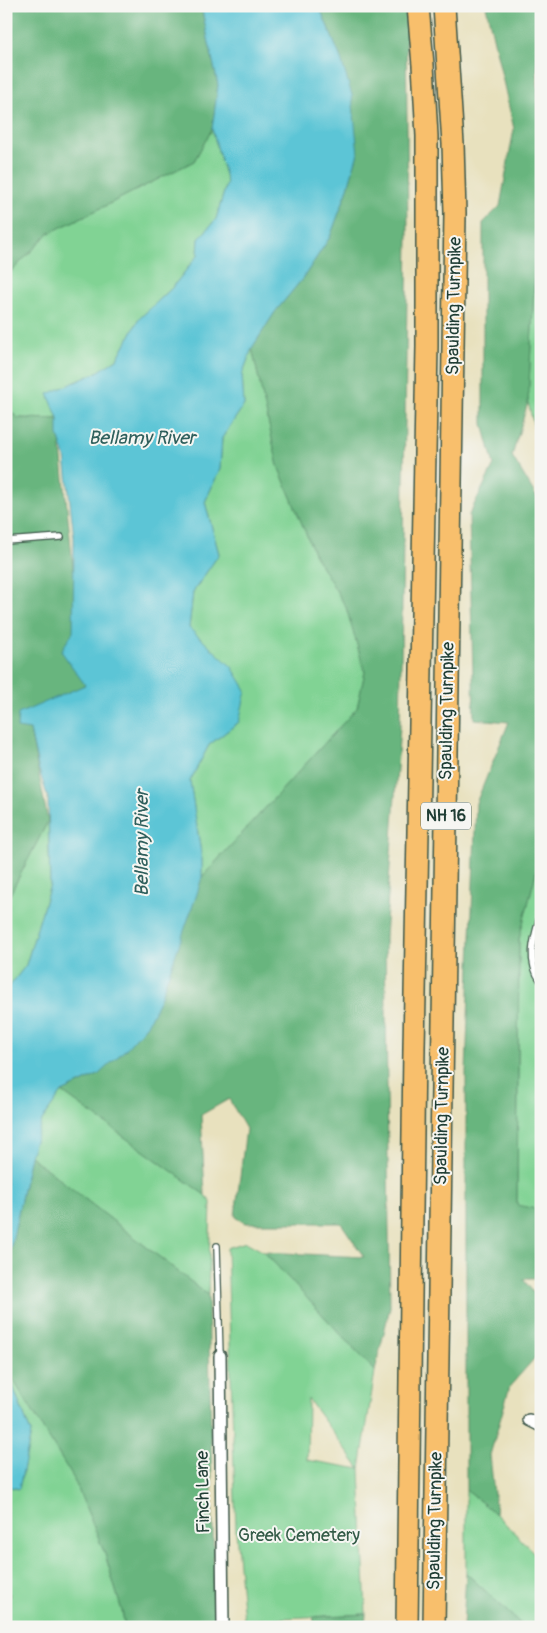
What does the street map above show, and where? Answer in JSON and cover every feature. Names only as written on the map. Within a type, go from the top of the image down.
[{"type":"highway","name":"Spaulding Turnpike","points":[[407,1627],[414,1048],[427,346],[426,136],[418,6]]},
{"type":"highway","name":"Spaulding Turnpike","points":[[434,1627],[455,213],[453,144],[444,6]]},
{"type":"street","name":"Finch Lane","points":[[220,1356],[223,1627]]},
{"type":"street","points":[[529,1420],[541,1426]]},
{"type":"lane","points":[[6,540],[61,537]]},
{"type":"lane","points":[[541,912],[532,955],[532,965],[541,981]]},
{"type":"lane","points":[[217,1246],[220,1356]]},
{"type":"green space","points":[[6,6],[201,6],[218,85],[212,129],[194,161],[49,233],[6,277]]},
{"type":"green space","points":[[319,6],[403,6],[406,19],[408,236],[400,726],[385,937],[390,1307],[375,1371],[264,1252],[364,1257],[341,1223],[245,1223],[235,1216],[246,1129],[229,1099],[201,1115],[205,1195],[62,1092],[98,1075],[180,940],[202,877],[357,708],[365,672],[346,607],[315,555],[278,466],[252,348],[275,312],[303,278],[330,237],[347,191],[358,153],[340,56]]},
{"type":"green space","points":[[486,6],[541,6],[541,13],[536,15],[540,177],[528,402],[512,456],[541,504],[541,853],[519,939],[517,1205],[541,1210],[541,1279],[523,1279],[541,1302],[541,1351],[510,1386],[490,1455],[496,1514],[466,1490],[466,1072],[476,803],[509,722],[474,719],[469,515],[494,465],[483,424],[483,223],[500,206],[514,129]]},
{"type":"green space","points":[[212,129],[227,182],[216,219],[199,239],[198,255],[172,288],[139,319],[117,359],[96,373],[49,394],[58,419],[18,418],[6,407],[6,277],[49,233],[194,161]]},
{"type":"green space","points":[[541,177],[541,457],[528,402]]},
{"type":"green space","points":[[252,348],[278,466],[315,555],[346,607],[365,672],[357,708],[202,877],[202,860],[190,781],[209,745],[239,722],[189,628],[193,592],[219,554],[205,502],[220,469],[222,438],[244,405],[242,375]]},
{"type":"green space","points":[[6,407],[18,418],[58,419],[85,685],[30,730],[48,821],[6,902]]},
{"type":"green space","points":[[48,821],[50,885],[26,965],[6,991],[6,902]]},
{"type":"green space","points":[[541,853],[541,1210],[517,1206],[519,939]]},
{"type":"green space","points":[[62,1092],[205,1195],[211,1202],[208,1295],[30,1156],[42,1120]]},
{"type":"green space","points":[[30,1156],[208,1295],[215,1627],[125,1627],[105,1554],[74,1479],[6,1368],[6,1261],[11,1247]]},
{"type":"green space","name":"Greek Cemetery","points":[[246,1242],[264,1252],[375,1371],[360,1469],[366,1614],[244,1620],[236,1532],[227,1248]],"holes":[[[308,1399],[360,1469],[307,1460]]]},
{"type":"green space","points":[[6,1368],[74,1479],[105,1554],[125,1627],[6,1627],[6,1607],[10,1594],[6,1593],[6,1486],[19,1489],[31,1433]]},
{"type":"green space","points":[[466,1490],[496,1514],[541,1560],[541,1627],[524,1627],[466,1573]]},
{"type":"green space","points":[[466,1573],[524,1627],[463,1627]]},
{"type":"green space","points":[[366,1614],[365,1627],[315,1627],[313,1617]]},
{"type":"water","name":"Bellamy River","points":[[201,6],[319,6],[340,56],[352,95],[358,153],[347,191],[330,237],[303,278],[275,312],[252,348],[242,375],[244,405],[222,438],[220,469],[205,502],[219,554],[193,592],[189,628],[232,667],[246,690],[239,722],[209,745],[190,781],[202,860],[202,877],[197,894],[160,999],[147,1025],[127,1048],[98,1075],[62,1092],[42,1120],[30,1156],[11,1247],[6,1261],[6,991],[26,965],[50,885],[48,798],[38,767],[30,730],[17,728],[18,714],[85,685],[61,651],[73,632],[74,538],[65,457],[58,435],[58,418],[48,394],[96,373],[117,359],[139,319],[172,288],[198,255],[199,239],[216,219],[227,182],[212,129],[218,85]]},
{"type":"water","points":[[6,1369],[31,1433],[19,1489],[6,1486]]}]
